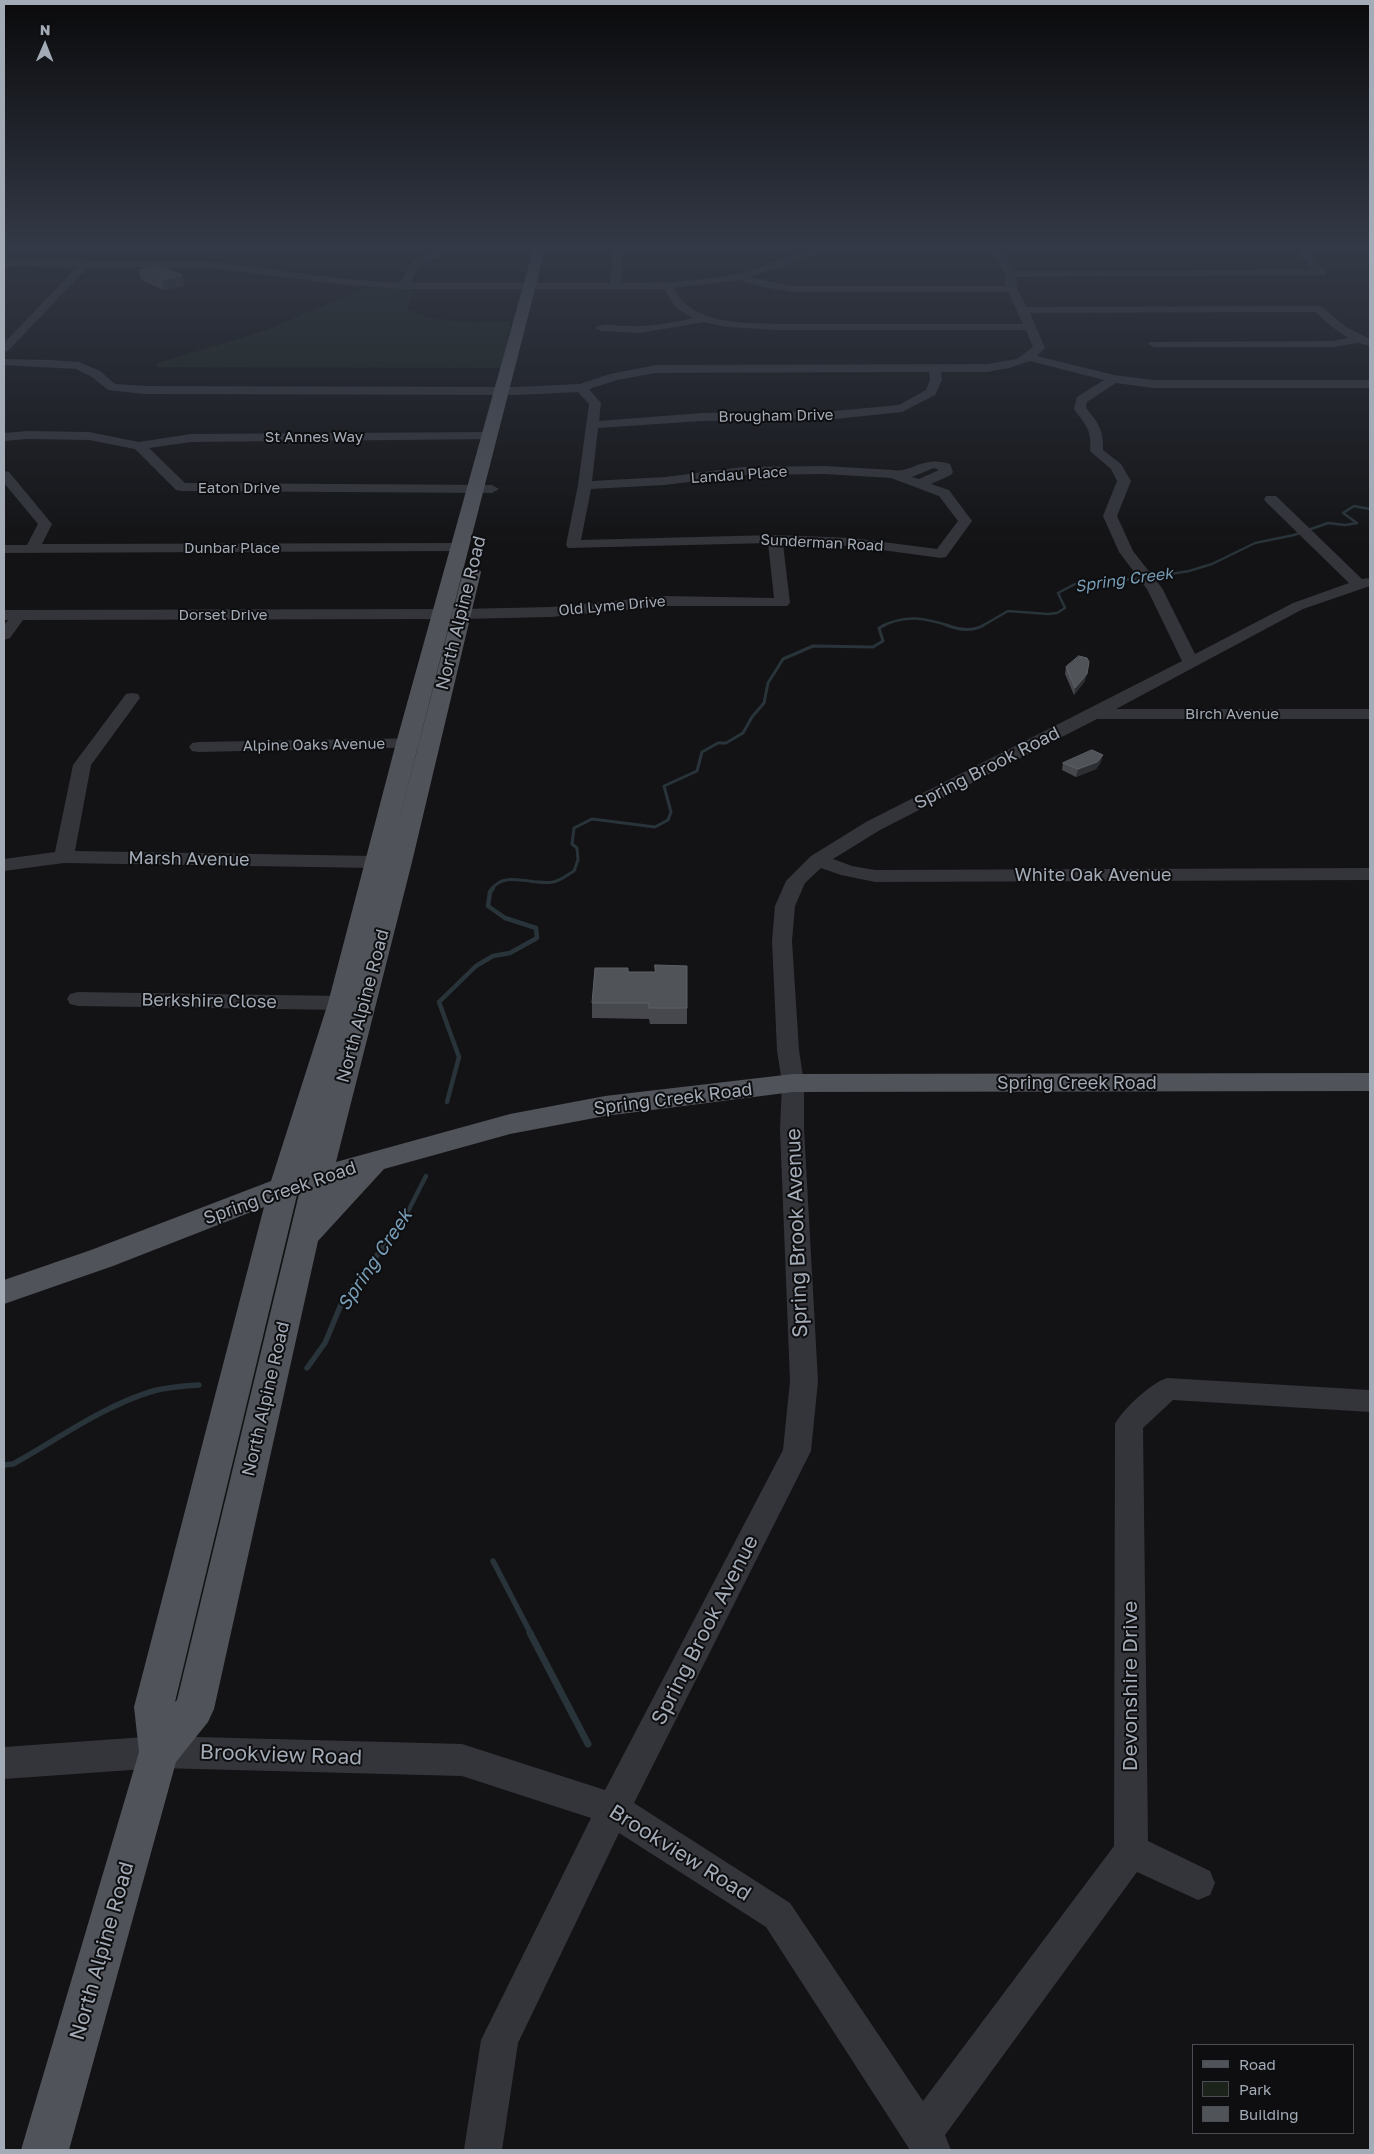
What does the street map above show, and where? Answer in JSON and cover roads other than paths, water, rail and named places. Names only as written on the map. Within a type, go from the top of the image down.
[{"type":"main road","name":"North Alpine Road","points":[[46,2150],[159,1752],[154,1707],[284,1188],[341,1003],[375,862],[407,743],[451,614],[521,351]]},
{"type":"main road","name":"North Alpine Road","points":[[159,1752],[194,1709],[317,1179],[398,872],[429,743],[451,614],[459,547],[484,488],[490,436],[510,391]]},
{"type":"main road","name":"Spring Creek Road","points":[[4,1292],[102,1258],[284,1188],[510,1124],[587,1110],[793,1083],[1370,1082]]},
{"type":"main road","points":[[303,1238],[330,1205],[374,1162]]},
{"type":"street","points":[[4,362],[52,363],[79,366],[96,374],[112,387],[144,390],[510,391],[581,388],[614,378],[656,369],[987,368],[1015,364],[1030,358],[1037,351]]},
{"type":"street","points":[[1030,358],[1114,379],[1153,384],[1370,384]]},
{"type":"street","name":"Brougham Drive","points":[[592,424],[702,417],[835,415],[896,409],[902,408],[931,392],[936,380],[935,369]]},
{"type":"street","points":[[321,390],[328,376]]},
{"type":"street","points":[[1114,379],[1081,400],[1080,409],[1093,424],[1098,434],[1096,450],[1116,467],[1124,482],[1110,516],[1126,552],[1154,588],[1190,662]]},
{"type":"street","points":[[581,388],[594,403],[586,485]]},
{"type":"street","points":[[4,437],[28,435],[88,436],[139,446]]},
{"type":"street","name":"St Annes Way","points":[[139,446],[191,438],[490,436]]},
{"type":"street","name":"Eaton Drive","points":[[139,446],[181,487],[484,488]]},
{"type":"street","points":[[898,476],[926,465],[937,464],[946,469],[946,472],[922,483]]},
{"type":"street","name":"Landau Place","points":[[586,485],[665,481],[743,471],[825,470],[898,476]]},
{"type":"street","points":[[4,475],[45,524],[32,549]]},
{"type":"street","name":"Sunderman Road","points":[[586,485],[573,544],[775,539],[852,542],[941,554],[965,522],[944,493],[922,483],[898,476]]},
{"type":"street","points":[[1271,499],[1365,583]]},
{"type":"street","name":"Old Lyme Drive","points":[[451,614],[551,612],[665,601],[782,603],[775,539]]},
{"type":"street","name":"Dunbar Place","points":[[4,549],[459,547]]},
{"type":"street","name":"Spring Brook Road","points":[[793,1083],[788,1050],[782,941],[785,906],[796,881],[818,860],[873,826],[1094,714],[1298,606],[1365,583]]},
{"type":"street","name":"Dorset Drive","points":[[11,616],[451,614]]},
{"type":"street","points":[[4,635],[11,616]]},
{"type":"street","points":[[64,858],[82,765],[132,698]]},
{"type":"street","name":"Birch Avenue","points":[[1094,714],[1370,714]]},
{"type":"street","name":"Alpine Oaks Avenue","points":[[198,746],[429,743]]},
{"type":"street","name":"Marsh Avenue","points":[[4,864],[64,858],[375,862]]},
{"type":"street","name":"White Oak Avenue","points":[[818,860],[848,871],[875,876],[1370,874]]},
{"type":"street","name":"Berkshire Close","points":[[78,999],[341,1003]]},
{"type":"street","name":"Spring Brook Avenue","points":[[483,2150],[500,2040],[613,1809],[797,1451],[804,1381],[792,1129],[793,1083]]},
{"type":"street","name":"Devonshire Drive","points":[[1131,1851],[1129,1424],[1167,1389],[1370,1401]]},
{"type":"street","name":"Brookview Road","points":[[4,1763],[159,1752],[462,1760],[613,1809],[778,1915],[927,2142]]},
{"type":"street","points":[[927,2142],[1131,1851],[1198,1882]]},
{"type":"waterway","name":"Spring Creek","points":[[983,626],[1008,611],[1057,613],[1065,608],[1058,593],[1075,584],[1146,578],[1189,571],[1212,564],[1255,543],[1294,535],[1328,523],[1345,525],[1357,523],[1343,513],[1354,506],[1370,509]]},
{"type":"waterway","name":"Spring Creek","points":[[882,626],[891,622],[916,618],[950,626]]},
{"type":"waterway","name":"Spring Creek","points":[[492,889],[497,883],[512,879],[545,883],[553,882],[574,871],[578,860],[577,848],[572,844],[574,828],[592,819],[655,827],[668,820],[671,812],[664,786],[697,771],[702,752],[718,743],[726,743],[743,733],[752,717],[764,703],[768,683],[783,659],[813,646],[873,647],[883,641],[879,628],[885,625]]},
{"type":"waterway","name":"Spring Creek","points":[[946,625],[966,630],[983,626]]},
{"type":"waterway","name":"Spring Creek","points":[[447,1102],[459,1057],[439,1002],[476,966],[493,956],[510,953],[537,938],[536,928],[505,918],[488,906],[490,892],[493,888]]},
{"type":"waterway","name":"Spring Creek","points":[[404,1219],[426,1176]]},
{"type":"waterway","name":"Spring Creek","points":[[307,1368],[325,1343],[342,1302],[405,1218]]},
{"type":"waterway","name":"Spring Creek","points":[[4,1465],[13,1464],[99,1414],[134,1397],[153,1391],[199,1385]]},
{"type":"waterway","points":[[493,1561],[531,1634]]},
{"type":"waterway","points":[[530,1633],[588,1744]]}]
